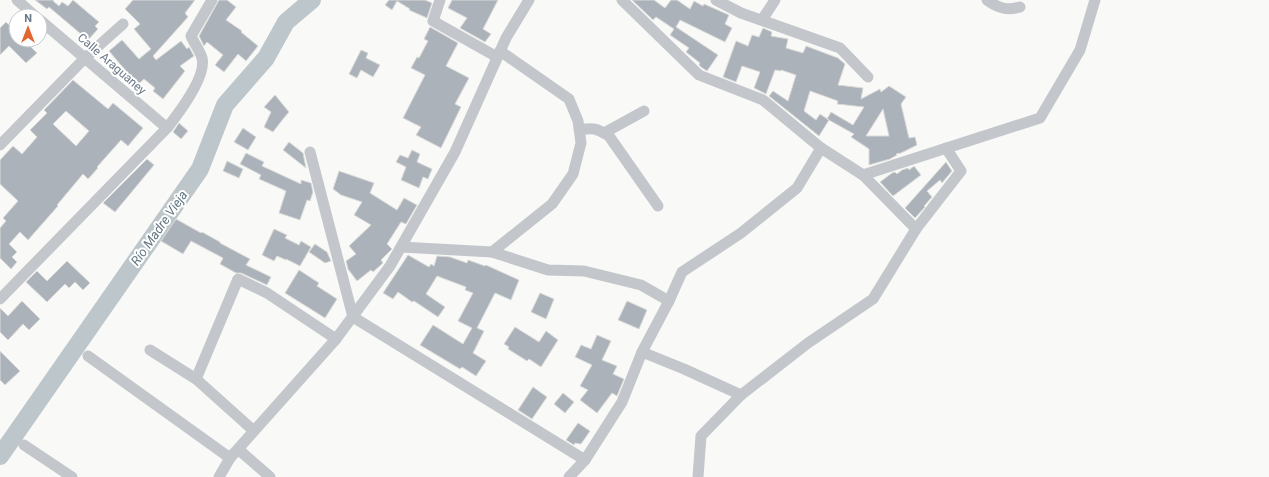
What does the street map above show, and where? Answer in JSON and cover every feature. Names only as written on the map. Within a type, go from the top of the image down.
[{"type":"street","points":[[17,0],[26,8]]},
{"type":"street","points":[[0,299],[167,128],[193,89],[202,70],[202,58],[191,36],[212,0]]},
{"type":"street","points":[[440,0],[433,21],[499,54],[568,99],[578,121],[580,130],[581,143],[573,174],[552,204],[492,252]]},
{"type":"street","points":[[219,477],[230,458],[336,339],[390,266],[455,152],[506,38],[528,0]]},
{"type":"street","points":[[622,0],[699,75],[763,100],[821,148],[863,175],[916,229]]},
{"type":"street","points":[[716,0],[741,13],[840,48],[868,77]]},
{"type":"street","points":[[762,20],[775,0]]},
{"type":"street","points":[[987,0],[1004,9],[1014,9],[1020,7]]},
{"type":"street","points":[[863,175],[1040,118],[1080,50],[1095,0]]},
{"type":"street","points":[[0,144],[85,58],[123,24]]},
{"type":"street","name":"Calle Araguaney","points":[[48,27],[167,128]]},
{"type":"street","points":[[604,133],[644,111]]},
{"type":"street","points":[[580,130],[590,128],[598,129],[610,136],[658,206]]},
{"type":"street","points":[[569,477],[586,460],[622,402],[642,352],[669,301],[682,272],[740,233],[797,188],[821,148]]},
{"type":"street","points":[[698,477],[701,436],[741,395],[808,343],[873,299],[916,229],[961,171],[946,148]]},
{"type":"street","points":[[310,152],[353,317],[586,460]]},
{"type":"street","points":[[401,247],[492,252],[548,270],[584,271],[641,285],[669,301]]},
{"type":"street","points":[[196,379],[238,278],[267,293],[336,339]]},
{"type":"street","points":[[150,350],[196,379],[254,431]]},
{"type":"street","points":[[642,352],[741,395]]},
{"type":"street","points":[[88,356],[230,458]]},
{"type":"street","points":[[24,446],[72,477]]},
{"type":"street","points":[[238,449],[270,477]]},
{"type":"building","points":[[35,0],[54,0],[53,1],[59,6],[62,2],[68,6],[73,0],[99,22],[95,26],[98,29],[88,40],[49,7],[46,8]]},
{"type":"building","points":[[133,0],[195,0],[185,13],[188,17],[153,56],[156,60],[181,41],[187,49],[189,47],[194,56],[180,66],[185,71],[163,99],[153,91],[155,88],[144,79],[133,89],[126,81],[130,77],[109,51],[122,40],[139,59],[151,49],[134,29],[140,24],[125,9]]},
{"type":"building","points":[[219,0],[227,0],[236,7],[226,20],[242,31],[241,32],[258,46],[246,61],[238,54],[224,72],[215,65],[223,55],[207,42],[204,46],[199,36]]},
{"type":"building","points":[[389,0],[425,0],[432,3],[427,18],[409,10],[410,9],[397,1],[392,10],[385,5]]},
{"type":"building","points":[[452,0],[498,0],[483,29],[491,34],[485,42],[460,28],[467,18],[448,8]]},
{"type":"building","points":[[632,0],[654,0],[665,8],[671,0],[677,0],[690,9],[694,1],[703,6],[704,4],[729,15],[725,24],[732,28],[725,42],[680,20],[676,27],[718,55],[707,71],[699,65],[700,63],[686,52],[689,48],[670,35],[674,29],[656,17],[653,20]]},
{"type":"building","points":[[6,22],[8,24],[8,47],[0,55],[0,28]]},
{"type":"building","points":[[430,27],[458,43],[446,66],[469,78],[455,104],[461,107],[441,148],[416,135],[421,127],[403,118],[425,75],[411,68],[417,57],[419,58],[428,41],[424,39]]},
{"type":"building","points":[[763,28],[772,32],[771,36],[788,39],[786,48],[803,53],[806,46],[838,58],[845,64],[838,85],[863,88],[861,99],[880,89],[881,92],[889,86],[906,97],[901,104],[909,138],[915,137],[917,145],[896,154],[897,155],[890,159],[869,165],[869,149],[851,137],[854,134],[829,120],[819,136],[769,96],[773,91],[788,101],[796,75],[781,70],[775,70],[766,94],[754,88],[760,72],[742,66],[736,82],[723,77],[736,41],[748,46],[752,35],[759,37]],"holes":[[[810,91],[838,101],[837,104],[864,107],[853,125],[831,112],[827,119],[820,114],[816,120],[804,111]],[[883,109],[889,136],[866,136]]]},
{"type":"building","points":[[11,48],[32,48],[37,53],[26,63]]},
{"type":"building","points":[[361,50],[368,53],[366,58],[380,65],[373,77],[361,70],[357,78],[349,74]]},
{"type":"building","points":[[73,80],[108,109],[113,103],[143,128],[128,146],[121,140],[88,179],[83,174],[57,205],[58,206],[28,240],[20,232],[9,244],[17,252],[12,257],[17,262],[11,269],[0,258],[0,228],[6,221],[3,218],[18,201],[0,184],[0,160],[13,146],[22,154],[37,137],[30,130],[47,113],[44,110]],"holes":[[[66,111],[89,131],[76,146],[53,124]]]},
{"type":"building","points":[[275,95],[289,112],[273,132],[264,127],[271,112],[264,107]]},
{"type":"building","points":[[179,123],[188,131],[181,139],[173,132]]},
{"type":"building","points":[[243,128],[256,137],[248,150],[234,142]]},
{"type":"building","points":[[289,142],[303,153],[306,168],[283,150]]},
{"type":"building","points":[[412,150],[420,154],[417,162],[432,169],[428,179],[423,177],[419,188],[401,180],[406,167],[396,162],[400,155],[408,158]]},
{"type":"building","points":[[246,153],[264,162],[262,166],[301,184],[301,180],[311,183],[313,192],[310,201],[307,200],[300,220],[279,213],[286,191],[259,179],[261,175],[240,164]]},
{"type":"building","points":[[147,159],[154,165],[115,212],[103,203]]},
{"type":"building","points":[[227,161],[243,169],[239,178],[223,171]]},
{"type":"building","points":[[946,162],[952,171],[942,183],[940,180],[927,191],[932,197],[915,218],[905,208]]},
{"type":"building","points":[[914,166],[921,175],[893,196],[880,182],[892,173],[895,172],[897,174],[908,168],[909,170]]},
{"type":"building","points":[[339,171],[374,183],[370,193],[397,210],[404,198],[417,205],[406,224],[401,222],[387,244],[392,249],[381,260],[383,263],[373,272],[371,270],[357,281],[348,269],[346,261],[356,254],[349,246],[371,225],[354,215],[362,202],[341,195],[333,189]]},
{"type":"building","points":[[176,219],[250,259],[246,265],[271,277],[267,285],[241,273],[236,273],[220,264],[223,258],[191,241],[183,254],[161,241]]},
{"type":"building","points":[[274,229],[287,235],[285,238],[299,245],[301,241],[311,247],[300,266],[277,256],[274,261],[262,255]]},
{"type":"building","points":[[315,244],[327,252],[331,261],[325,263],[309,252]]},
{"type":"building","points":[[408,255],[429,267],[431,264],[434,266],[437,256],[450,257],[467,263],[468,260],[485,266],[486,265],[519,280],[511,300],[495,293],[477,328],[484,331],[473,353],[486,361],[476,376],[462,367],[460,369],[420,345],[433,325],[463,344],[472,328],[458,321],[473,293],[465,290],[466,287],[437,276],[426,294],[445,307],[438,317],[398,292],[393,299],[383,293]]},
{"type":"building","points":[[67,261],[90,283],[83,290],[75,282],[69,288],[65,284],[47,302],[26,282],[37,271],[47,281]]},
{"type":"building","points":[[299,270],[319,283],[317,286],[337,299],[325,318],[285,293]]},
{"type":"building","points":[[540,293],[554,299],[546,319],[531,312]]},
{"type":"building","points":[[22,301],[40,319],[29,330],[23,324],[8,340],[0,332],[0,308],[8,316]]},
{"type":"building","points":[[627,301],[647,310],[639,329],[618,320]]},
{"type":"building","points":[[515,327],[539,342],[546,331],[558,340],[541,367],[529,359],[527,361],[508,349],[509,347],[504,344]]},
{"type":"building","points":[[597,335],[611,341],[602,360],[617,366],[613,374],[624,379],[617,396],[612,393],[597,413],[580,400],[588,390],[580,386],[592,365],[575,357],[581,345],[591,349]]},
{"type":"building","points":[[0,351],[20,371],[5,385],[0,380]]},
{"type":"building","points":[[533,387],[547,397],[532,419],[518,410]]},
{"type":"building","points":[[563,393],[574,402],[565,413],[554,404]]},
{"type":"building","points":[[578,423],[590,431],[581,444],[575,443],[574,445],[566,440]]},
{"type":"waterway","name":"Río Madre Vieja","points":[[0,456],[200,169],[225,105],[266,58],[286,22],[312,0]]}]
